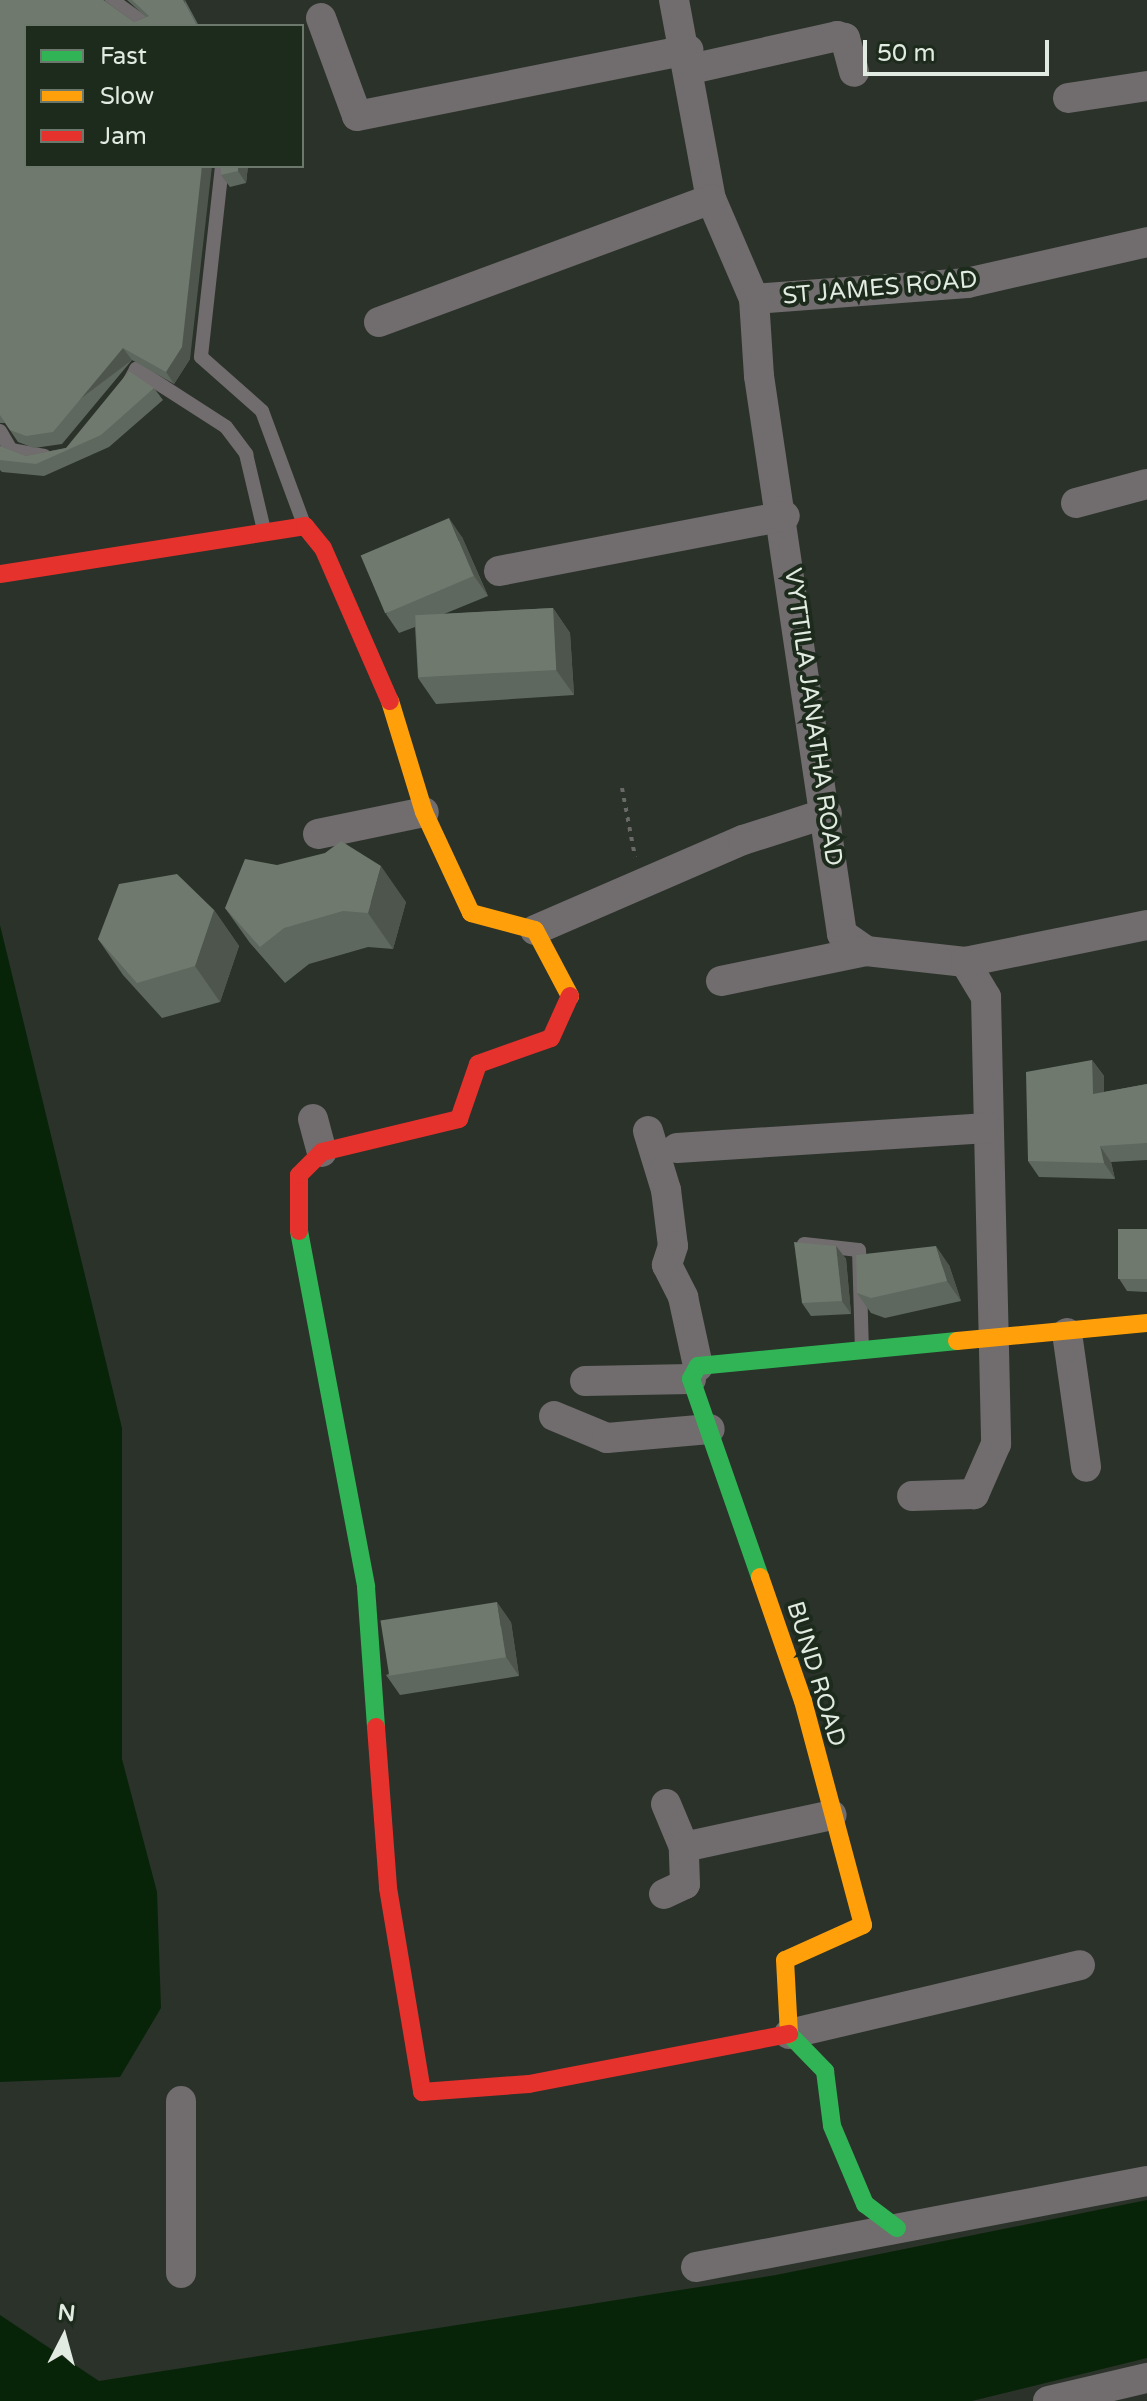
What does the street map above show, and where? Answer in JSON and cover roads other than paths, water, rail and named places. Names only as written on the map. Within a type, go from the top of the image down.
[{"type":"street","name":"VYTTILA JANATHA ROAD","points":[[674,0],[689,60],[711,199],[754,299],[759,376],[785,516],[842,934],[866,951]]},
{"type":"street","points":[[321,18],[357,116],[837,36],[845,38],[854,72]]},
{"type":"street","points":[[1068,98],[1147,86]]},
{"type":"street","points":[[379,322],[711,199]]},
{"type":"street","name":"ST JAMES ROAD","points":[[754,299],[967,283],[1147,242]]},
{"type":"street","points":[[1076,503],[1147,484]]},
{"type":"street","points":[[499,571],[785,516]]},
{"type":"street","points":[[0,574],[305,526],[323,548],[405,735],[424,812],[471,913],[535,930],[641,887],[743,840],[827,813]]},
{"type":"street","points":[[318,834],[424,812]]},
{"type":"street","points":[[721,981],[866,951],[965,962],[1147,925]]},
{"type":"street","points":[[535,930],[573,990],[551,1038],[478,1064],[459,1119],[322,1152],[299,1175],[299,1229],[366,1587],[388,1888],[422,2092],[529,2084],[789,2034],[1080,1965]]},
{"type":"street","points":[[912,1496],[974,1494],[996,1444],[997,1341],[987,1128],[986,997],[965,962]]},
{"type":"street","points":[[313,1119],[322,1152]]},
{"type":"street","points":[[677,1148],[987,1128]]},
{"type":"street","points":[[648,1131],[666,1190],[673,1246],[667,1265],[683,1297],[695,1372]]},
{"type":"street","points":[[585,1381],[997,1341],[1147,1323]]},
{"type":"street","points":[[1067,1333],[1086,1467]]},
{"type":"street","name":"BUND ROAD","points":[[695,1372],[710,1429],[803,1701],[863,1925],[785,1960],[789,2034]]},
{"type":"street","points":[[554,1416],[607,1438],[710,1429]]},
{"type":"street","points":[[664,1894],[685,1884],[684,1847],[666,1804]]},
{"type":"street","points":[[684,1847],[832,1815]]},
{"type":"street","points":[[789,2034],[825,2071],[832,2126],[865,2204],[897,2228]]},
{"type":"street","points":[[181,2101],[181,2273]]},
{"type":"street","points":[[696,2267],[1147,2181]]},
{"type":"street","points":[[1048,2401],[1147,2378]]},
{"type":"lane","points":[[112,0],[145,24]]},
{"type":"lane","points":[[222,168],[201,357],[262,411],[305,526]]},
{"type":"lane","points":[[115,402],[136,369],[226,427],[246,454],[264,531]]},
{"type":"lane","points":[[0,431],[11,450],[33,458],[67,453]]},
{"type":"lane","points":[[796,1244],[859,1250],[862,1353]]}]
